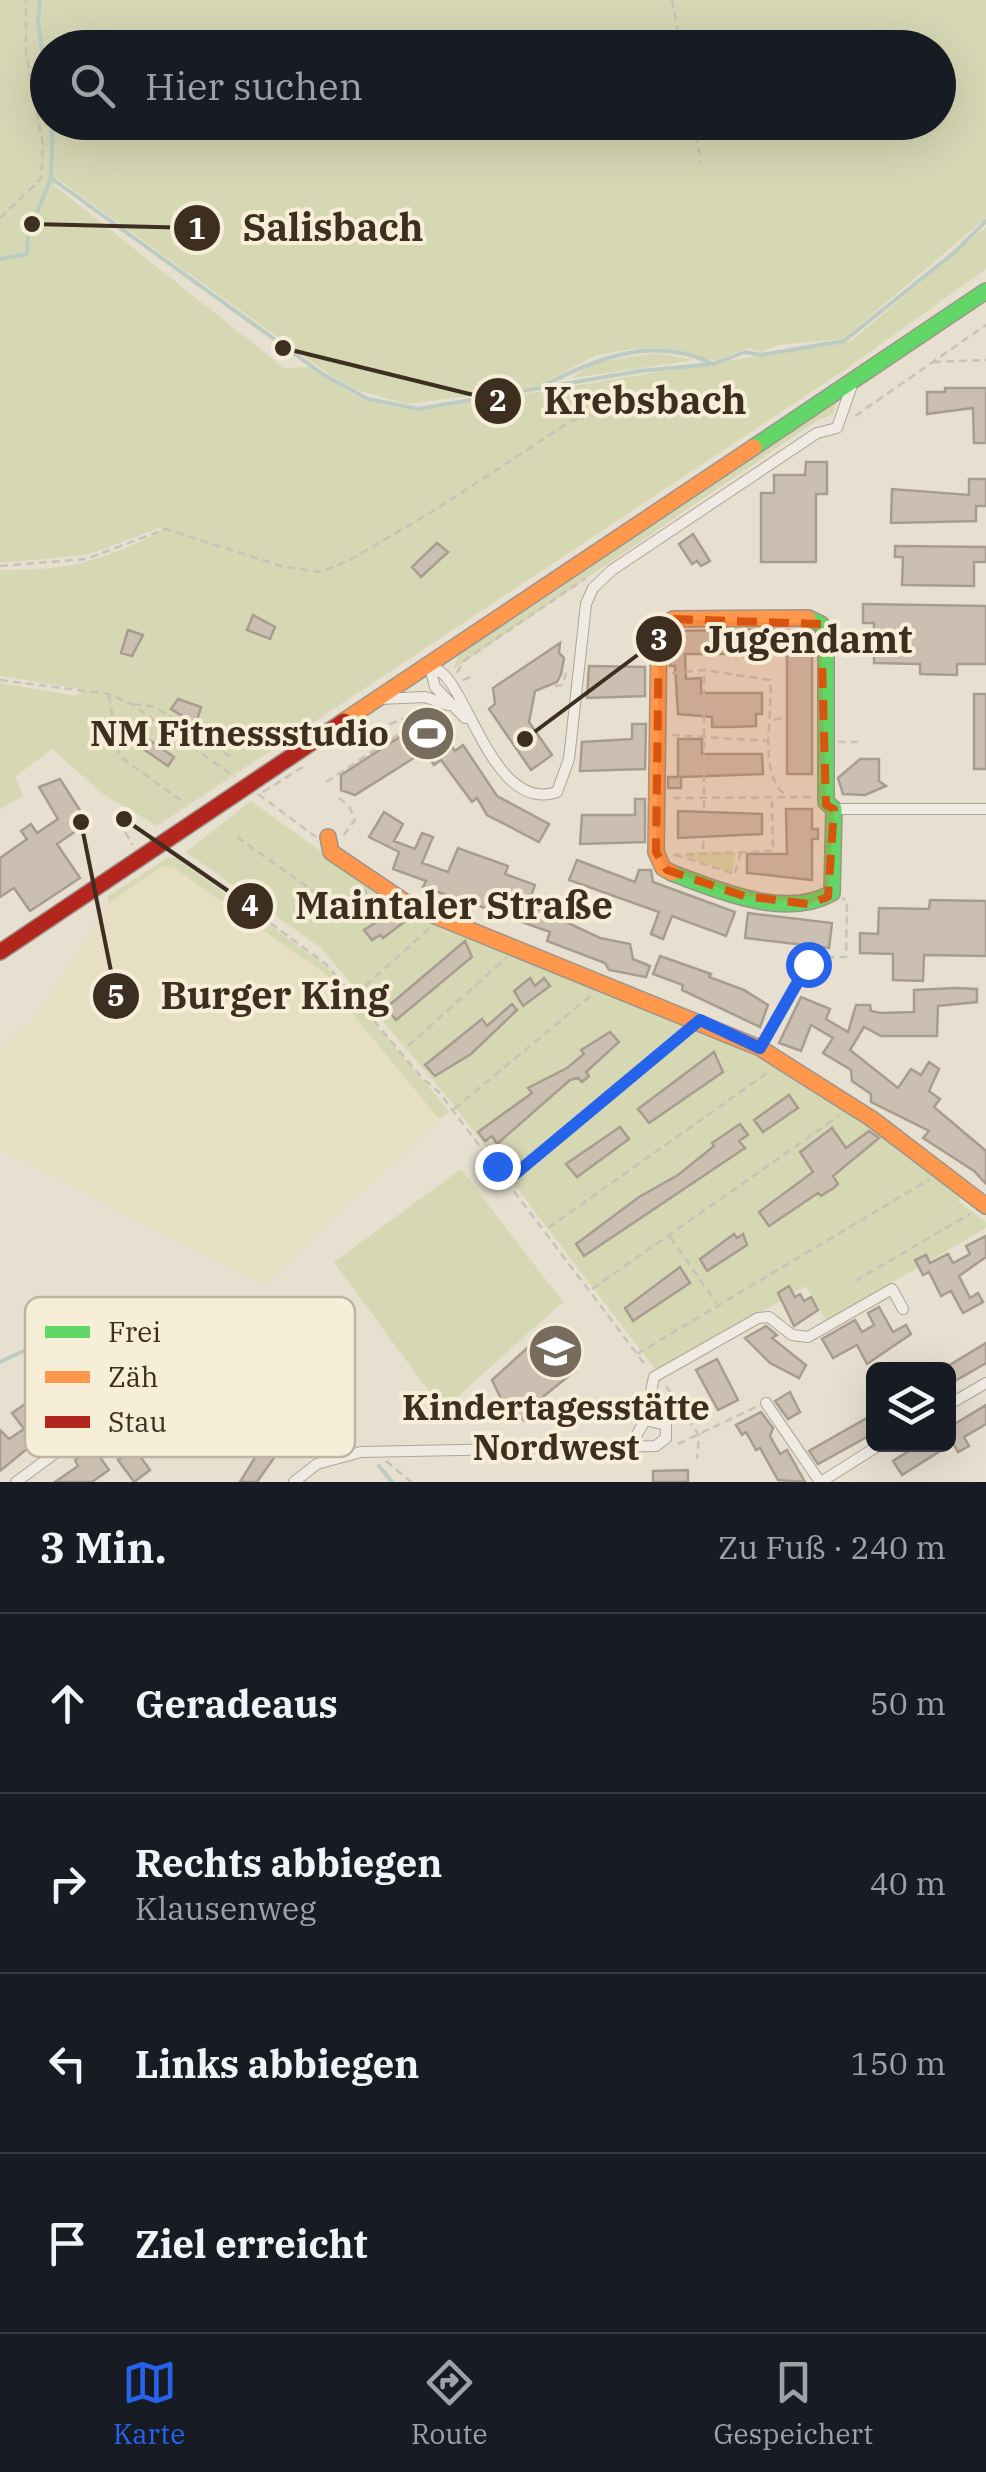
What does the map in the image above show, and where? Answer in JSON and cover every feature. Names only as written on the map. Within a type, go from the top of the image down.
[{"type":"street","points":[[0,952],[986,291]]},
{"type":"street","points":[[428,662],[435,687],[468,721],[515,785],[537,795],[556,792],[569,759],[586,604],[592,588],[612,570],[817,433],[837,428],[853,380]]},
{"type":"street","points":[[834,809],[832,892],[824,901],[808,904],[744,896],[676,874],[660,863],[658,628],[672,619],[816,620],[826,638],[826,802],[834,809],[986,809]]},
{"type":"street","points":[[428,662],[453,676],[468,721]]},
{"type":"street","points":[[372,700],[425,698],[448,704]]},
{"type":"street","points":[[329,845],[376,884],[440,919],[700,1020],[760,1048],[853,1107],[986,1205]]},
{"type":"street","points":[[630,1446],[645,1420],[654,1377],[762,1316],[774,1320],[792,1335],[808,1337],[892,1290],[903,1309]]},
{"type":"street","points":[[956,1400],[986,1383]]},
{"type":"street","points":[[762,1405],[820,1482],[868,1452]]},
{"type":"street","points":[[355,1455],[656,1446],[666,1438],[666,1424],[645,1420]]},
{"type":"street","points":[[16,1482],[50,1457]]},
{"type":"street","points":[[294,1482],[331,1458],[339,1457]]},
{"type":"path","points":[[26,0],[30,75]]},
{"type":"path","points":[[672,0],[678,30]]},
{"type":"path","points":[[0,218],[41,179],[42,140]]},
{"type":"path","points":[[697,140],[701,163]]},
{"type":"path","points":[[850,419],[986,324]]},
{"type":"path","points":[[932,362],[986,360]]},
{"type":"path","points":[[0,566],[86,559],[166,528],[281,566],[320,572],[348,561],[435,510],[571,421],[627,404]]},
{"type":"path","points":[[473,676],[464,682],[453,676],[464,660],[582,581]]},
{"type":"path","points":[[555,686],[563,685],[570,657]]},
{"type":"path","points":[[672,673],[704,670],[770,680],[772,777],[787,796]]},
{"type":"path","points":[[704,670],[704,762]]},
{"type":"path","points":[[0,680],[109,694],[132,704],[232,776]]},
{"type":"path","points":[[109,694],[119,756],[182,802]]},
{"type":"path","points":[[324,752],[373,727],[415,716],[425,698]]},
{"type":"path","points":[[132,704],[155,706],[234,759]]},
{"type":"path","points":[[772,720],[786,717]]},
{"type":"path","points":[[326,782],[416,723],[442,729]]},
{"type":"path","points":[[673,735],[771,741]]},
{"type":"path","points":[[826,742],[858,742]]},
{"type":"path","points":[[310,762],[267,792],[256,792],[329,845],[355,820],[349,806],[339,798]]},
{"type":"path","points":[[704,774],[704,824]]},
{"type":"path","points":[[672,798],[800,797]]},
{"type":"path","points":[[742,851],[735,876],[674,854],[703,851],[742,851],[774,851],[772,799]]},
{"type":"path","points":[[703,851],[704,834]]},
{"type":"path","points":[[238,838],[340,910],[376,884]]},
{"type":"path","points":[[170,850],[326,964],[452,1110],[654,1377],[664,1383],[699,1435],[697,1459]]},
{"type":"path","points":[[760,1048],[813,957],[846,957],[847,901],[832,892]]},
{"type":"path","points":[[365,986],[440,919]]},
{"type":"path","points":[[408,1046],[516,949]]},
{"type":"path","points":[[452,1110],[606,984]]},
{"type":"path","points":[[508,1180],[700,1020]]},
{"type":"path","points":[[545,1230],[783,1062]]},
{"type":"path","points":[[591,1290],[853,1107]]},
{"type":"path","points":[[637,1354],[944,1171]]},
{"type":"path","points":[[855,1281],[986,1205]]},
{"type":"path","points":[[669,1236],[718,1305]]},
{"type":"path","points":[[656,1446],[699,1435],[762,1405]]},
{"type":"path","points":[[379,1452],[406,1480]]},
{"type":"highlighted area","points":[[673,619],[821,624],[826,805],[834,809],[828,897],[808,904],[744,896],[667,870],[656,852],[659,628]]},
{"type":"shaded area","points":[[161,867],[173,867],[327,975],[347,1007],[439,1119],[264,1285],[0,1149],[0,1049],[36,1018],[109,903]]},
{"type":"green space","points":[[0,0],[986,0],[986,218],[843,339],[778,345],[761,352],[747,348],[715,361],[661,348],[631,349],[594,356],[536,387],[406,404],[357,390],[336,379],[56,178],[54,185],[284,368],[309,367],[353,394],[383,405],[418,411],[851,341],[986,227],[986,269],[846,369],[157,826],[103,794],[52,749],[15,777],[23,796],[0,809],[0,683],[78,696],[81,689],[0,676],[0,570],[82,563],[159,533],[162,527],[87,555],[0,563]]},
{"type":"green space","points":[[657,353],[695,360],[572,378],[593,363]]},
{"type":"green space","points":[[838,396],[833,414],[818,420],[454,669],[459,654],[469,645]]},
{"type":"green space","points":[[251,801],[403,910],[720,1035],[858,1118],[963,1196],[958,1201],[986,1222],[986,1228],[826,1321],[806,1286],[657,1372],[452,1103],[321,948],[186,852]]},
{"type":"green space","points":[[691,852],[736,852],[732,872],[682,856]]},
{"type":"green space","points":[[167,858],[176,858],[325,965],[450,1112],[439,1119],[347,1007],[327,975],[173,867],[161,867],[109,903],[107,897]]},
{"type":"green space","points":[[461,1169],[563,1302],[456,1398],[433,1397],[334,1262]]},
{"type":"building","points":[[945,388],[986,388],[986,443],[974,443],[973,408],[927,414],[927,392],[945,392]]},
{"type":"building","points":[[806,462],[827,462],[827,494],[816,494],[816,562],[761,562],[761,493],[774,493],[774,475],[805,475]]},
{"type":"building","points":[[969,479],[986,479],[986,506],[976,506],[976,521],[891,523],[892,489],[969,495]]},
{"type":"building","points":[[693,534],[710,561],[701,566],[697,561],[692,564],[679,544]]},
{"type":"building","points":[[437,543],[448,552],[421,577],[412,567]]},
{"type":"building","points":[[895,546],[986,547],[986,562],[974,562],[974,586],[902,585],[903,557],[895,557]]},
{"type":"building","points":[[863,604],[986,606],[986,664],[957,664],[957,675],[920,674],[920,664],[874,663],[874,623],[863,623]]},
{"type":"building","points":[[253,615],[275,627],[270,639],[247,630]]},
{"type":"building","points":[[780,629],[780,639],[812,639],[812,774],[787,774],[787,654],[685,654],[686,679],[701,678],[701,693],[762,693],[762,714],[756,714],[756,726],[712,727],[712,717],[678,714],[675,666],[670,666],[675,631]]},
{"type":"building","points":[[128,630],[143,635],[132,656],[121,653]]},
{"type":"building","points":[[560,643],[559,653],[564,658],[561,674],[557,682],[535,691],[529,722],[552,755],[531,770],[489,709],[495,704],[493,688]]},
{"type":"building","points":[[589,666],[645,667],[645,696],[587,698]]},
{"type":"building","points":[[974,694],[986,694],[986,769],[974,769]]},
{"type":"building","points":[[178,699],[201,707],[196,724],[171,709]]},
{"type":"building","points":[[632,724],[646,724],[645,769],[580,771],[582,742],[632,739]]},
{"type":"building","points":[[429,725],[441,731],[455,751],[463,745],[497,796],[549,824],[539,842],[487,815],[477,798],[472,802],[441,760],[434,765],[425,751],[355,795],[341,790],[341,775],[412,729]]},
{"type":"building","points":[[142,735],[174,757],[168,766],[136,744]]},
{"type":"building","points":[[678,739],[702,739],[702,754],[762,754],[763,774],[681,777],[681,788],[668,788],[668,777],[678,777]]},
{"type":"building","points":[[860,759],[879,759],[879,781],[886,786],[865,795],[843,794],[838,778]]},
{"type":"building","points":[[60,779],[88,823],[57,844],[80,878],[30,911],[14,888],[0,897],[0,858],[27,839],[21,831],[31,824],[37,833],[58,819],[39,787]]},
{"type":"building","points":[[635,799],[645,799],[645,842],[580,844],[582,815],[635,815]]},
{"type":"building","points":[[786,809],[812,809],[812,829],[818,829],[818,839],[812,839],[812,880],[747,873],[747,854],[787,854]]},
{"type":"building","points":[[678,811],[762,814],[762,834],[678,838]]},
{"type":"building","points":[[384,812],[403,824],[394,841],[415,849],[422,833],[433,837],[422,863],[448,872],[458,848],[508,866],[505,874],[535,885],[528,904],[600,938],[630,944],[633,959],[650,966],[646,977],[609,970],[605,963],[547,941],[550,932],[502,915],[501,920],[486,915],[488,909],[423,887],[426,881],[393,869],[399,852],[369,837]]},
{"type":"building","points":[[577,860],[635,882],[639,870],[651,870],[653,882],[735,912],[726,936],[672,916],[663,939],[651,934],[659,912],[569,880]]},
{"type":"building","points":[[930,900],[986,901],[986,956],[924,955],[923,981],[893,980],[893,954],[860,953],[860,933],[878,934],[879,908],[929,909]]},
{"type":"building","points":[[401,913],[408,919],[383,938],[380,935],[372,940],[364,930],[389,914],[394,919]]},
{"type":"building","points":[[748,913],[832,923],[829,948],[745,938]]},
{"type":"building","points":[[465,941],[472,957],[396,1020],[386,1008]]},
{"type":"building","points":[[660,956],[711,974],[709,977],[744,990],[768,1005],[760,1027],[682,990],[683,985],[653,974]]},
{"type":"building","points":[[530,978],[535,986],[544,978],[550,986],[523,1006],[514,991]]},
{"type":"building","points":[[977,989],[977,1002],[938,1006],[937,1036],[881,1036],[864,1027],[850,1050],[898,1088],[911,1069],[921,1075],[929,1062],[939,1069],[929,1091],[940,1099],[934,1107],[986,1151],[986,1184],[974,1171],[923,1138],[929,1131],[871,1102],[871,1094],[852,1081],[851,1070],[823,1053],[833,1038],[811,1025],[801,1051],[779,1043],[801,997],[830,1009],[826,1019],[848,1032],[856,1005],[870,1005],[871,1011],[881,1013],[914,1012],[914,990]]},
{"type":"building","points":[[512,1004],[517,1010],[471,1054],[435,1076],[425,1065],[482,1019],[487,1026]]},
{"type":"building","points":[[610,1032],[619,1042],[586,1072],[589,1076],[582,1082],[578,1078],[570,1080],[497,1144],[492,1136],[485,1141],[478,1132],[532,1093],[528,1088],[567,1068],[584,1054],[581,1050]]},
{"type":"building","points":[[714,1052],[723,1072],[649,1123],[638,1109]]},
{"type":"building","points":[[789,1095],[798,1108],[763,1132],[754,1120]]},
{"type":"building","points":[[740,1124],[748,1135],[739,1141],[745,1148],[584,1256],[576,1244],[639,1197],[678,1175],[714,1146],[712,1143]]},
{"type":"building","points":[[620,1127],[629,1139],[577,1177],[566,1164]]},
{"type":"building","points":[[832,1128],[846,1148],[869,1131],[879,1138],[833,1176],[838,1184],[835,1187],[821,1196],[818,1193],[769,1226],[759,1212],[813,1172],[800,1152]]},
{"type":"building","points":[[734,1234],[737,1238],[743,1234],[747,1245],[707,1271],[700,1259]]},
{"type":"building","points":[[986,1236],[986,1257],[959,1276],[970,1298],[978,1293],[983,1302],[963,1313],[951,1291],[941,1296],[929,1272],[923,1275],[915,1260],[926,1255],[930,1263],[948,1254],[953,1263],[970,1254],[966,1246]]},
{"type":"building","points":[[680,1267],[690,1283],[633,1321],[625,1308]]},
{"type":"building","points":[[789,1286],[795,1297],[800,1294],[804,1301],[811,1297],[818,1310],[794,1326],[778,1293]]},
{"type":"building","points":[[879,1307],[893,1332],[906,1325],[911,1334],[870,1362],[866,1362],[857,1345],[833,1358],[822,1339],[855,1320],[862,1332],[874,1325],[868,1313]]},
{"type":"building","points":[[766,1326],[777,1335],[772,1338],[806,1365],[799,1378],[770,1363],[745,1338]]},
{"type":"building","points":[[535,1341],[554,1357],[563,1351],[575,1371],[544,1396],[525,1421],[505,1407],[492,1380]]},
{"type":"building","points":[[986,1343],[986,1363],[956,1380],[955,1362]]},
{"type":"building","points":[[717,1359],[738,1400],[718,1410],[696,1370]]},
{"type":"building","points":[[790,1392],[800,1412],[788,1419],[775,1401]]},
{"type":"building","points":[[25,1404],[25,1451],[0,1471],[0,1430],[9,1439],[24,1429],[12,1413]]},
{"type":"building","points":[[986,1405],[986,1424],[964,1437],[969,1446],[958,1452],[956,1423]]},
{"type":"building","points":[[761,1412],[773,1428],[770,1436],[780,1454],[787,1450],[805,1482],[778,1480],[760,1448],[756,1450],[746,1432],[742,1435],[736,1425]]},
{"type":"building","points":[[866,1419],[866,1437],[818,1464],[809,1451]]},
{"type":"building","points":[[907,1452],[939,1452],[902,1475],[893,1461]]},
{"type":"building","points":[[100,1457],[109,1470],[92,1482],[55,1482],[78,1466],[75,1460]]},
{"type":"building","points":[[141,1457],[150,1470],[134,1482],[118,1460]]},
{"type":"building","points":[[255,1457],[275,1457],[257,1482],[240,1482]]},
{"type":"building","points":[[688,1470],[688,1482],[653,1482],[653,1471]]},
{"type":"waterway","points":[[39,30],[40,0]]},
{"type":"waterway","points":[[52,140],[51,178],[324,375],[368,399],[418,409],[640,371],[713,364],[745,352],[761,355],[844,341],[956,251],[986,221]]},
{"type":"waterway","points":[[0,259],[27,254],[28,234],[51,178]]},
{"type":"waterway","points":[[541,387],[603,360],[645,351],[667,351],[711,363]]},
{"type":"waterway","points":[[0,1362],[25,1350]]},
{"type":"waterway","points":[[379,1466],[392,1482]]},
{"type":"traffic: fast","points":[[754,447],[986,291]]},
{"type":"traffic: fast","points":[[672,873],[730,894],[773,903],[814,901],[832,893],[834,809],[826,802],[826,638],[821,624],[808,618]]},
{"type":"traffic: slow","points":[[344,721],[754,447]]},
{"type":"traffic: slow","points":[[672,873],[663,868],[656,852],[659,628],[673,619],[808,618]]},
{"type":"traffic: slow","points":[[328,837],[331,852],[411,906],[760,1048],[872,1119],[986,1206]]},
{"type":"traffic: jam","points":[[0,952],[344,721]]},
{"type":"place","name":"Salisbach","points":[[32,224]]},
{"type":"place","name":"Krebsbach","points":[[283,348]]},
{"type":"place","name":"NM Fitnessstudio","points":[[428,734]]},
{"type":"place","name":"Jugendamt","points":[[525,739]]},
{"type":"place","name":"Maintaler Straße","points":[[124,819]]},
{"type":"place","name":"Burger King","points":[[81,822]]},
{"type":"place","name":"Kindertagesstätte Nordwest","points":[[556,1352]]},
{"type":"route","points":[[497,1166],[508,1180],[700,1020],[760,1048],[808,964]]}]
